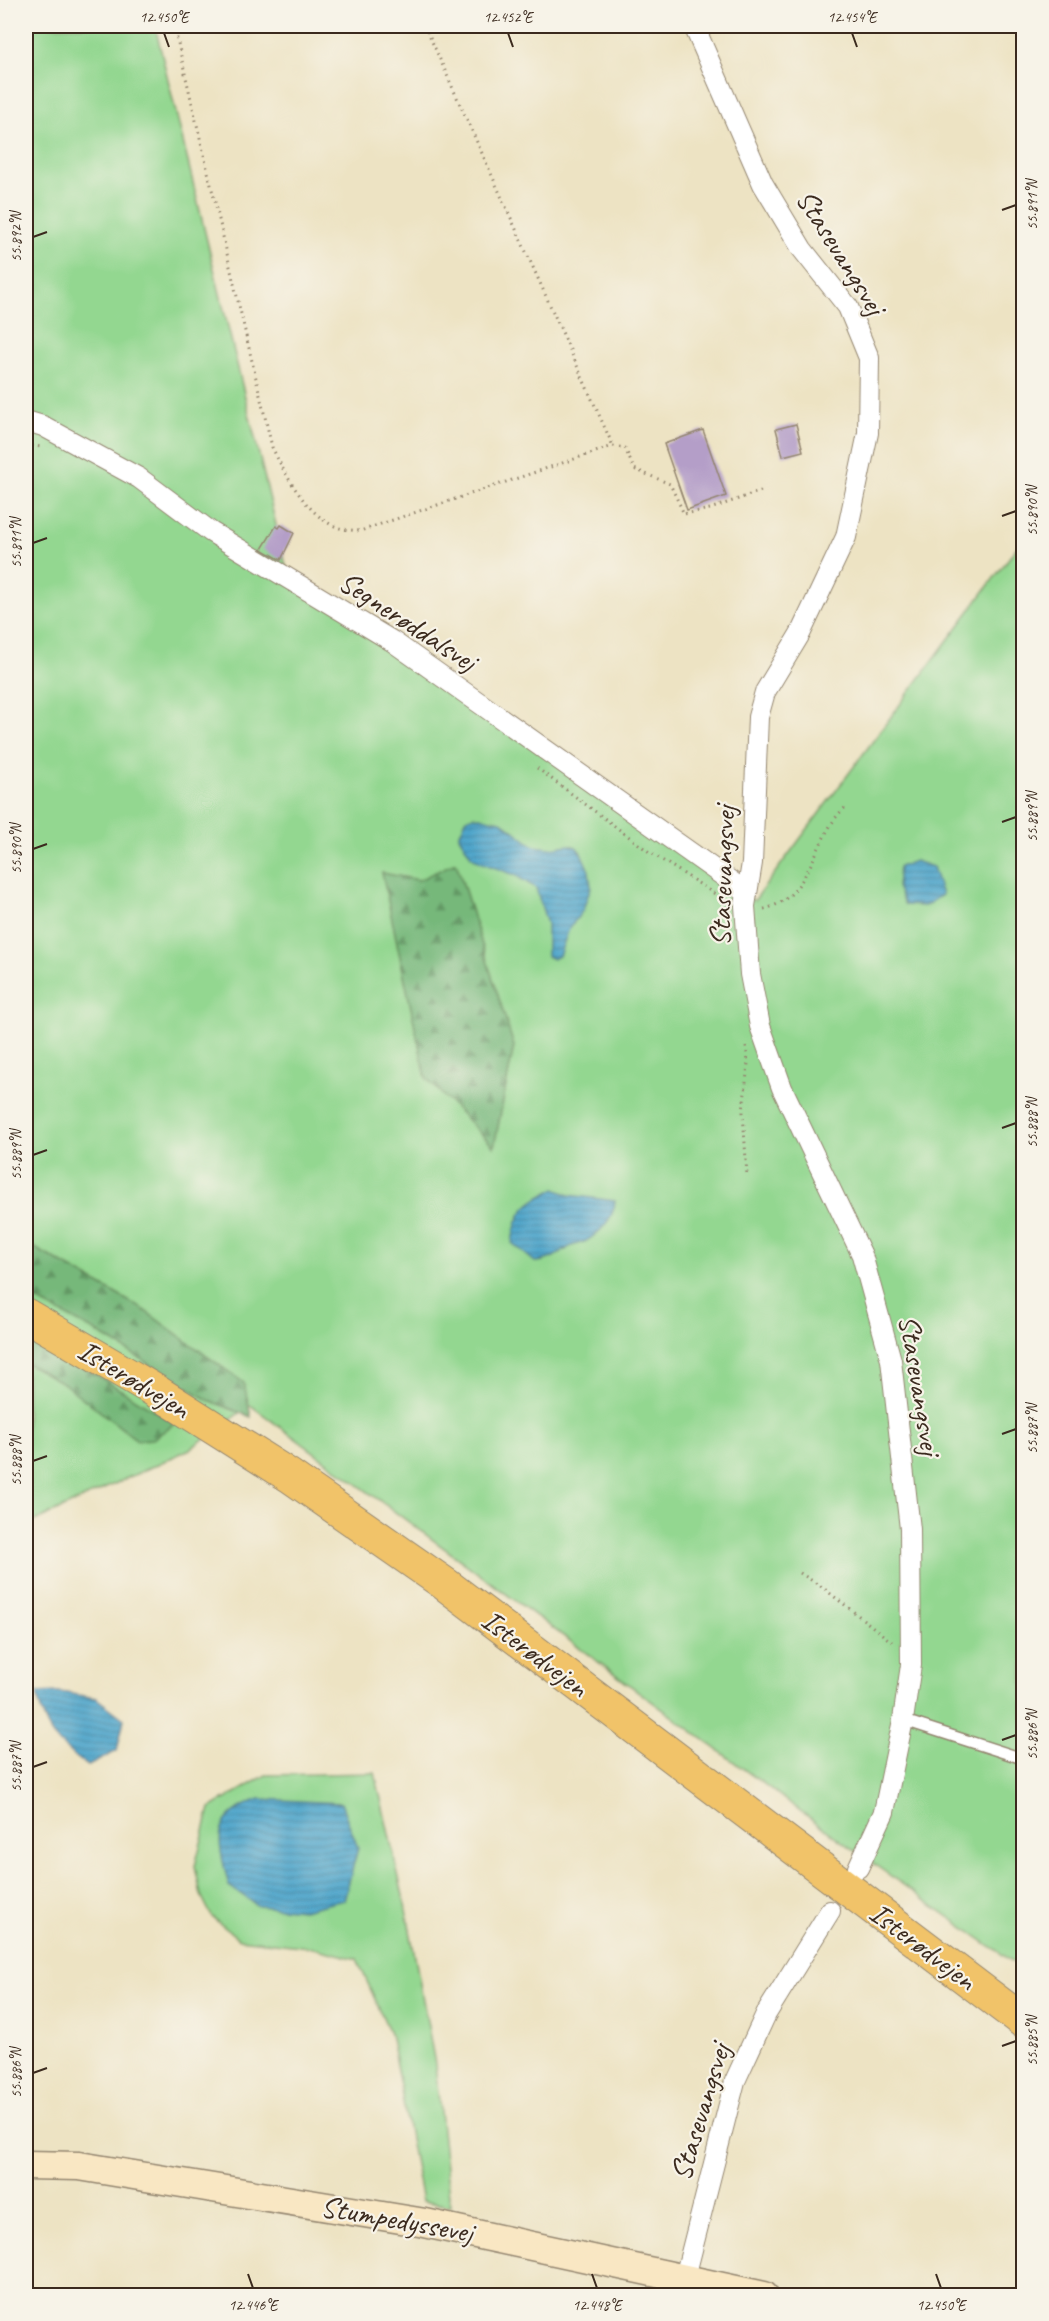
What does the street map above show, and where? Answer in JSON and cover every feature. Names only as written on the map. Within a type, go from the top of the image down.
[{"type":"highway","name":"Isterødvejen","points":[[26,1315],[154,1390],[280,1470],[445,1584],[1023,2022]]},
{"type":"street","name":"Stasevangsvej","points":[[694,26],[764,184],[802,249],[848,307],[868,358],[868,433],[846,537],[800,634],[765,692],[758,717],[752,863],[746,899],[750,974],[760,1026],[782,1088],[862,1255],[891,1360],[910,1529],[911,1649],[903,1720],[884,1812],[858,1868]]},
{"type":"street","name":"Segnerøddalsvej","points":[[26,421],[43,426],[139,478],[211,532],[392,641],[746,899]]},
{"type":"street","name":"Stasevangsvej","points":[[685,2277],[735,2081],[766,2014],[830,1911]]},
{"type":"street","name":"Stumpedyssevej","points":[[26,2165],[79,2166],[426,2223],[764,2295]]},
{"type":"lane","points":[[903,1720],[1023,1759]]},
{"type":"path","points":[[174,26],[272,447],[285,476],[312,509],[335,527],[360,531],[613,446],[625,448],[634,469],[670,484],[684,514],[710,509],[762,491]]},
{"type":"path","points":[[425,26],[613,446]]},
{"type":"path","points":[[26,445],[44,448]]},
{"type":"path","points":[[535,767],[648,851],[713,893],[746,899],[765,909],[784,898],[809,869],[831,824],[847,806]]},
{"type":"path","points":[[745,1039],[748,1063],[743,1112],[747,1176]]},
{"type":"path","points":[[800,1574],[822,1587],[887,1639],[911,1649]]},
{"type":"green space","points":[[26,26],[155,26],[287,570],[754,901],[1023,539],[1023,1969],[848,1846],[250,1405],[190,1449],[26,1525]]},
{"type":"green space","points":[[456,862],[514,1046],[494,1147],[426,1078],[382,873],[419,880]]},
{"type":"green space","points":[[26,1243],[141,1308],[244,1383],[251,1417],[208,1400],[100,1334],[26,1294]]},
{"type":"green space","points":[[26,1332],[175,1423],[153,1439],[137,1440],[63,1383],[26,1363]]},
{"type":"green space","points":[[375,1773],[406,1909],[435,2064],[450,2206],[422,2201],[390,2033],[357,1959],[309,1947],[239,1939],[212,1917],[201,1895],[195,1866],[210,1808],[266,1775]]},
{"type":"water","points":[[474,816],[501,821],[534,846],[550,848],[569,845],[576,847],[581,853],[589,871],[591,887],[583,910],[569,929],[559,956],[553,959],[547,956],[547,924],[536,888],[515,875],[480,862],[471,856],[459,836],[466,819]]},
{"type":"water","points":[[915,861],[933,867],[942,895],[925,906],[905,905],[897,887],[899,867]]},
{"type":"water","points":[[555,1189],[569,1195],[615,1201],[614,1207],[605,1224],[591,1238],[549,1259],[535,1262],[512,1243],[516,1223],[530,1203]]},
{"type":"water","points":[[60,1692],[96,1698],[124,1719],[117,1751],[88,1766],[60,1743],[48,1728],[37,1693]]},
{"type":"water","points":[[260,1799],[341,1803],[358,1848],[344,1900],[303,1910],[258,1906],[229,1886],[220,1844],[224,1823],[243,1806]]},
{"type":"building","points":[[796,424],[803,451],[783,456],[776,429]]},
{"type":"building","points":[[703,430],[726,496],[687,510],[664,444]]},
{"type":"building","points":[[281,525],[294,533],[281,560],[262,549],[276,526],[279,528]]}]
